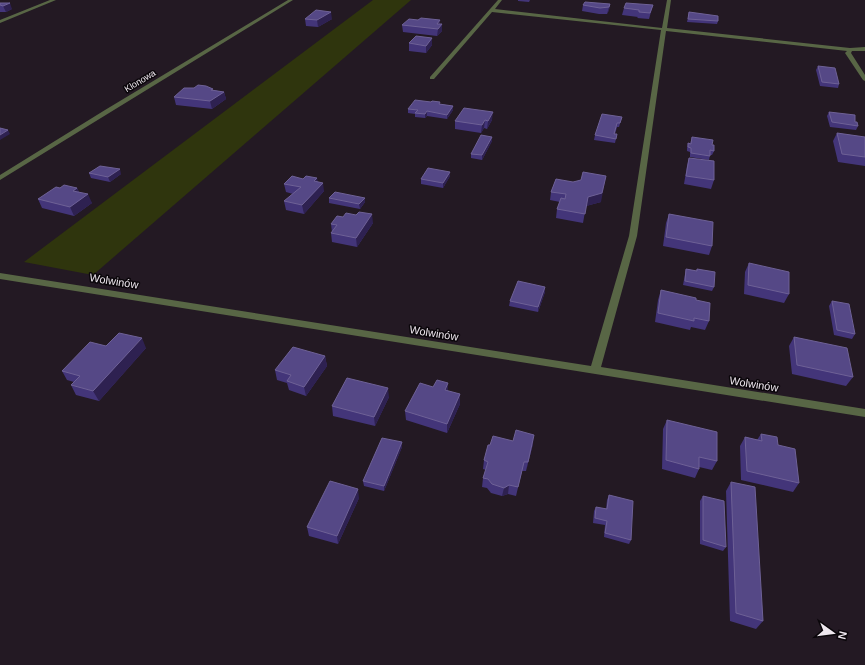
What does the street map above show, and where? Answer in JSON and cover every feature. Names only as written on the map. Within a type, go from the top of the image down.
[{"type":"street","points":[[0,22],[54,0]]},
{"type":"street","name":"Klonowa","points":[[0,178],[107,111],[291,0]]},
{"type":"street","points":[[432,78],[500,0]]},
{"type":"street","points":[[595,371],[633,236],[664,30],[670,0]]},
{"type":"street","points":[[491,10],[619,23],[664,30],[850,50],[865,49]]},
{"type":"street","points":[[850,50],[848,53],[865,79]]},
{"type":"street","name":"Wolwinów","points":[[0,276],[865,413]]},
{"type":"green space","points":[[373,0],[411,0],[93,275],[24,262]]},
{"type":"building","points":[[585,2],[610,4],[609,7],[600,8],[583,5]]},
{"type":"building","points":[[0,3],[10,3],[3,6],[0,5]]},
{"type":"building","points":[[626,3],[653,5],[650,13],[624,8]]},
{"type":"building","points":[[316,10],[331,12],[317,20],[305,19]]},
{"type":"building","points":[[689,12],[718,16],[718,21],[688,19]]},
{"type":"building","points":[[421,18],[440,20],[437,24],[442,24],[438,29],[402,25],[409,19],[418,20]]},
{"type":"building","points":[[416,36],[432,38],[426,46],[409,43]]},
{"type":"building","points":[[818,66],[835,68],[839,84],[822,82]]},
{"type":"building","points":[[198,85],[213,89],[211,90],[224,92],[210,101],[174,97],[184,88],[194,88]]},
{"type":"building","points":[[415,100],[440,102],[439,104],[453,106],[447,115],[427,111],[425,114],[415,113],[418,110],[408,109]]},
{"type":"building","points":[[464,108],[493,112],[488,121],[485,120],[482,125],[455,121]]},
{"type":"building","points":[[829,112],[855,115],[855,122],[857,122],[858,126],[832,122]]},
{"type":"building","points":[[602,114],[622,117],[620,123],[617,123],[614,134],[617,134],[616,139],[595,135]]},
{"type":"building","points":[[0,128],[8,130],[0,135]]},
{"type":"building","points":[[837,133],[865,137],[865,157],[842,154]]},
{"type":"building","points":[[481,135],[492,137],[482,155],[471,154]]},
{"type":"building","points":[[692,137],[713,140],[712,145],[714,145],[714,151],[710,150],[710,156],[691,153],[691,148],[688,147],[688,143],[691,144]]},
{"type":"building","points":[[689,158],[714,161],[714,180],[686,176]]},
{"type":"building","points":[[100,166],[120,169],[108,177],[89,173]]},
{"type":"building","points":[[428,168],[450,172],[443,183],[421,179]]},
{"type":"building","points":[[583,172],[606,176],[602,193],[588,197],[585,214],[557,209],[561,198],[565,199],[566,194],[551,192],[556,179],[573,182],[581,180]]},
{"type":"building","points":[[292,176],[303,179],[306,176],[317,178],[314,181],[323,183],[302,205],[284,201],[301,187],[284,184]]},
{"type":"building","points":[[64,185],[77,188],[73,191],[88,194],[70,207],[38,199],[56,187],[60,188]]},
{"type":"building","points":[[335,192],[365,198],[359,204],[329,198]]},
{"type":"building","points":[[359,212],[372,214],[356,238],[331,233],[337,225],[331,224],[337,216],[343,217],[346,213],[356,215]]},
{"type":"building","points":[[669,214],[713,222],[712,246],[666,237]]},
{"type":"building","points":[[749,263],[789,272],[789,294],[748,285]]},
{"type":"building","points":[[686,269],[715,272],[714,287],[685,281]]},
{"type":"building","points":[[518,281],[545,287],[538,307],[510,301]]},
{"type":"building","points":[[661,290],[696,298],[696,300],[710,303],[709,321],[694,318],[694,321],[658,313]]},
{"type":"building","points":[[832,301],[849,304],[855,334],[837,330]]},
{"type":"building","points":[[119,333],[142,338],[93,391],[71,385],[80,376],[62,371],[90,342],[106,346]]},
{"type":"building","points":[[794,337],[847,348],[853,377],[797,365]]},
{"type":"building","points":[[293,347],[325,356],[304,387],[287,381],[291,375],[275,370]]},
{"type":"building","points":[[347,378],[388,388],[374,417],[332,406]]},
{"type":"building","points":[[437,380],[448,383],[445,390],[460,394],[447,424],[405,411],[420,383],[433,387]]},
{"type":"building","points":[[667,420],[717,432],[717,461],[699,457],[699,469],[666,460]]},
{"type":"building","points":[[516,430],[534,435],[528,462],[524,462],[518,487],[509,485],[504,488],[492,484],[488,479],[483,478],[488,462],[484,460],[488,445],[490,445],[493,436],[513,441]]},
{"type":"building","points":[[761,434],[777,437],[778,445],[795,449],[799,483],[747,471],[745,437],[762,441]]},
{"type":"building","points":[[382,438],[402,442],[384,486],[363,481]]},
{"type":"building","points":[[330,481],[358,489],[337,536],[307,527]]},
{"type":"building","points":[[731,482],[755,487],[763,621],[736,613]]},
{"type":"building","points":[[609,495],[633,501],[631,540],[605,533],[607,521],[595,518],[596,507],[607,509]]},
{"type":"building","points":[[703,496],[724,501],[726,547],[703,540]]}]
